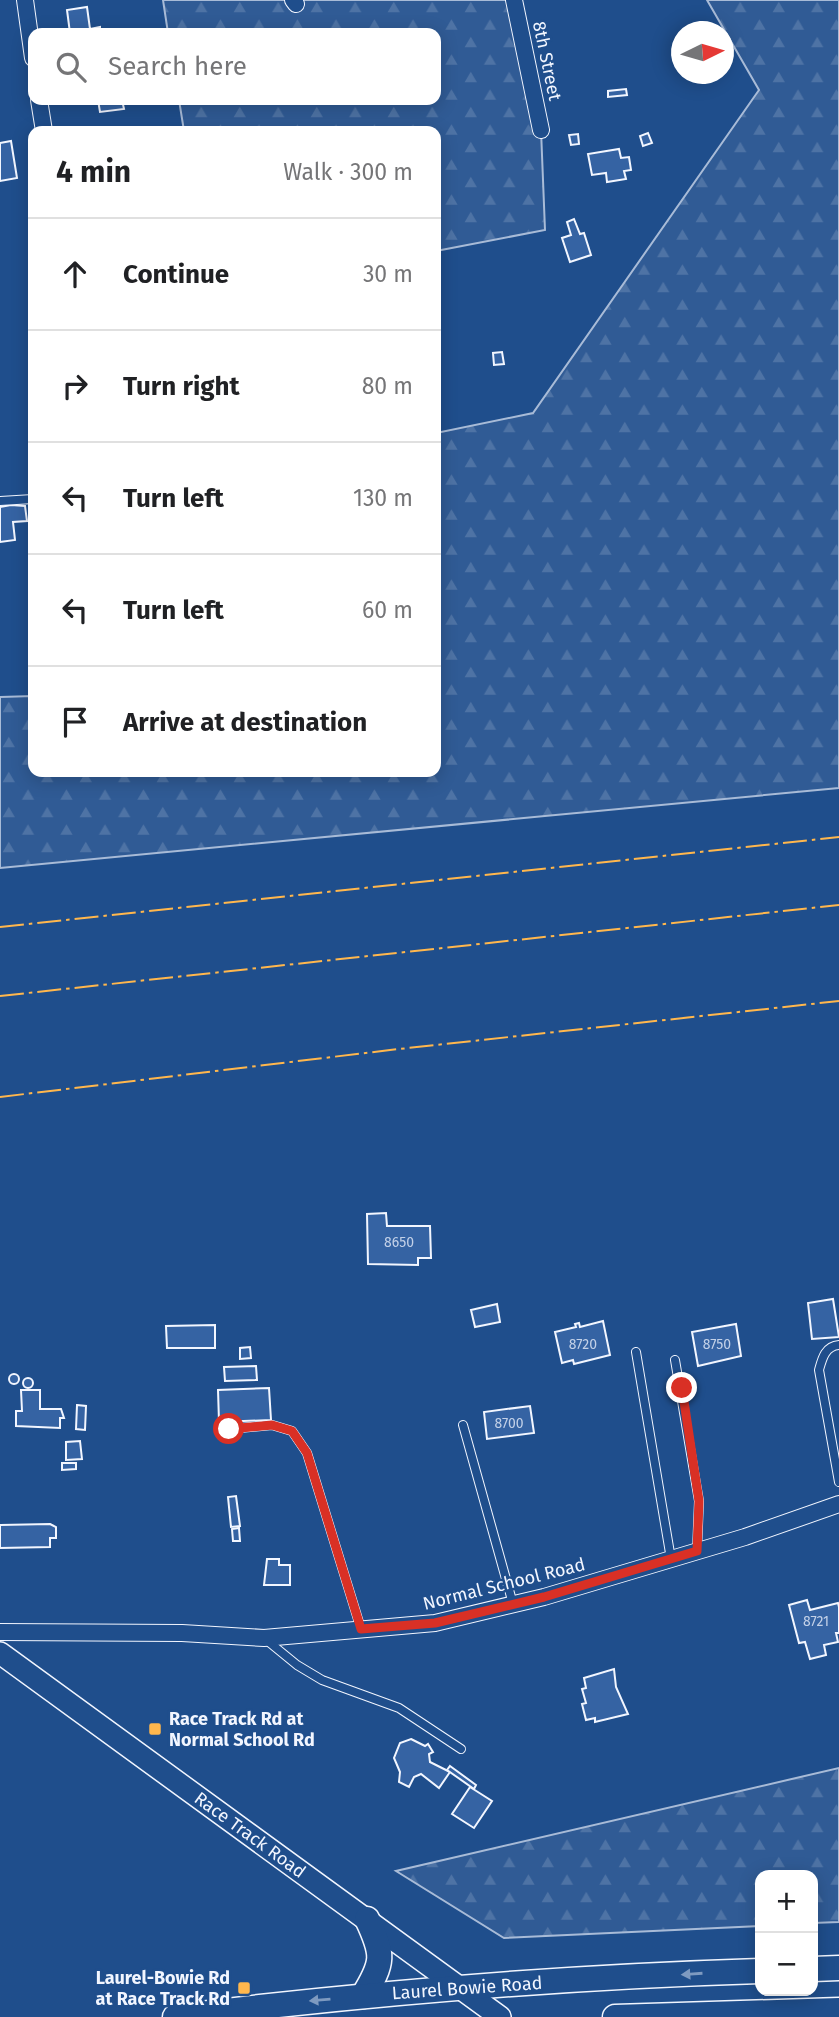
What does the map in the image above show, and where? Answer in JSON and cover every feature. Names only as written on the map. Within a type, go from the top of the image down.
[{"type":"main road","name":"Race Track Road","points":[[0,1653],[500,2017]]},
{"type":"main road","points":[[363,1996],[379,1969],[380,1948],[367,1919]]},
{"type":"main road","points":[[818,1969],[839,1968]]},
{"type":"main road","name":"Laurel Bowie Road","points":[[176,2017],[462,1988],[755,1971]]},
{"type":"main road","points":[[617,2017],[839,2010]]},
{"type":"street","points":[[25,0],[29,28]]},
{"type":"street","name":"8th Street","points":[[514,0],[541,130]]},
{"type":"street","points":[[40,105],[43,126]]},
{"type":"street","name":"Normal School Road","points":[[0,1632],[181,1633],[264,1638],[435,1623],[671,1559],[839,1504]]},
{"type":"lane","points":[[0,501],[28,499]]},
{"type":"lane","points":[[839,1345],[833,1345],[823,1354],[818,1370],[839,1482]]},
{"type":"lane","points":[[636,1352],[671,1559]]},
{"type":"lane","points":[[676,1360],[699,1501],[697,1551]]},
{"type":"lane","points":[[229,1429],[272,1425],[292,1431],[307,1453],[361,1629]]},
{"type":"lane","points":[[463,1425],[513,1604]]},
{"type":"lane","points":[[264,1638],[297,1665],[322,1680],[398,1708],[461,1749]]},
{"type":"green space","points":[[163,0],[512,0],[541,130],[545,230],[441,250],[441,126],[183,126],[180,105],[441,105],[441,28],[167,28]]},
{"type":"green space","points":[[707,0],[839,0],[839,788],[0,868],[0,697],[28,696],[28,777],[441,777],[441,432],[533,413],[759,90],[734,47],[734,21],[719,21]]},
{"type":"green space","points":[[839,1768],[839,1922],[818,1923],[818,1870],[755,1870],[755,1926],[504,1938],[396,1871]]},
{"type":"building","points":[[87,7],[90,28],[69,28],[67,10]]},
{"type":"building","points":[[626,89],[627,95],[608,97],[608,91]]},
{"type":"building","points":[[99,105],[123,105],[124,109],[100,112]]},
{"type":"building","points":[[648,133],[652,143],[643,146],[640,136]]},
{"type":"building","points":[[578,134],[579,144],[571,145],[569,135]]},
{"type":"building","points":[[11,141],[17,178],[0,181],[0,143]]},
{"type":"building","points":[[619,149],[621,158],[629,157],[631,170],[624,171],[626,179],[607,182],[606,173],[592,175],[588,154]]},
{"type":"building","points":[[574,219],[580,234],[584,233],[591,255],[570,262],[562,238],[571,235],[567,222]]},
{"type":"building","points":[[502,352],[504,364],[494,365],[493,353]]},
{"type":"building","points":[[25,506],[27,521],[13,522],[15,540],[0,542],[0,507]]},
{"type":"building","points":[[386,1213],[387,1226],[430,1226],[431,1258],[418,1258],[418,1265],[368,1264],[367,1214]]},
{"type":"building","points":[[833,1299],[839,1337],[812,1339],[808,1303]]},
{"type":"building","points":[[497,1304],[500,1322],[475,1327],[471,1310]]},
{"type":"building","points":[[603,1321],[610,1355],[574,1364],[573,1360],[562,1363],[555,1332],[576,1327],[575,1324],[579,1323],[580,1327]]},
{"type":"building","points":[[736,1324],[741,1356],[698,1366],[692,1332]]},
{"type":"building","points":[[215,1325],[215,1348],[167,1348],[166,1326]]},
{"type":"building","points":[[250,1347],[251,1358],[240,1359],[240,1348]]},
{"type":"building","points":[[256,1366],[257,1380],[225,1381],[224,1367]]},
{"type":"building","points":[[14,1374],[18,1375],[18,1383],[14,1384],[10,1383],[9,1379],[10,1375]]},
{"type":"building","points":[[28,1378],[32,1379],[32,1387],[28,1388],[24,1387],[23,1383],[24,1379]]},
{"type":"building","points":[[269,1388],[271,1420],[219,1422],[218,1390]]},
{"type":"building","points":[[21,1390],[40,1390],[40,1409],[61,1409],[64,1418],[60,1418],[60,1428],[16,1426],[16,1411],[22,1411]]},
{"type":"building","points":[[77,1405],[86,1406],[85,1430],[76,1429]]},
{"type":"building","points":[[530,1406],[534,1433],[487,1439],[484,1412]]},
{"type":"building","points":[[80,1441],[82,1459],[66,1460],[66,1442]]},
{"type":"building","points":[[62,1463],[76,1463],[76,1469],[62,1470]]},
{"type":"building","points":[[236,1496],[240,1526],[231,1527],[228,1497]]},
{"type":"building","points":[[50,1524],[56,1527],[56,1538],[50,1538],[50,1547],[0,1548],[0,1525]]},
{"type":"building","points":[[239,1528],[240,1541],[233,1541],[232,1529]]},
{"type":"building","points":[[267,1559],[279,1559],[279,1565],[290,1565],[290,1585],[264,1585]]},
{"type":"building","points":[[807,1600],[810,1610],[838,1603],[839,1607],[839,1633],[836,1633],[838,1642],[824,1645],[826,1655],[810,1659],[805,1642],[799,1643],[789,1605]]},
{"type":"building","points":[[614,1669],[616,1687],[628,1714],[595,1722],[595,1718],[586,1720],[582,1704],[586,1703],[582,1689],[586,1688],[584,1678]]},
{"type":"building","points":[[411,1739],[425,1746],[428,1744],[433,1752],[429,1754],[430,1762],[450,1772],[439,1788],[421,1774],[414,1777],[409,1787],[399,1782],[400,1772],[394,1758],[400,1743]]},
{"type":"building","points":[[450,1766],[476,1785],[474,1789],[447,1770]]},
{"type":"building","points":[[470,1787],[492,1801],[474,1828],[452,1814]]},
{"type":"power","points":[[0,927],[839,837]]},
{"type":"power","points":[[0,996],[839,905]]},
{"type":"power","points":[[0,1097],[390,1050],[839,1001]]},
{"type":"place","name":"Race Track Rd at Normal School Rd","points":[[155,1729]]},
{"type":"place","name":"Laurel-Bowie Rd at Race Track Rd","points":[[244,1988]]},
{"type":"route","points":[[229,1429],[272,1425],[292,1431],[307,1453],[361,1629],[435,1623],[544,1597],[697,1551],[699,1501],[682,1388]]}]
